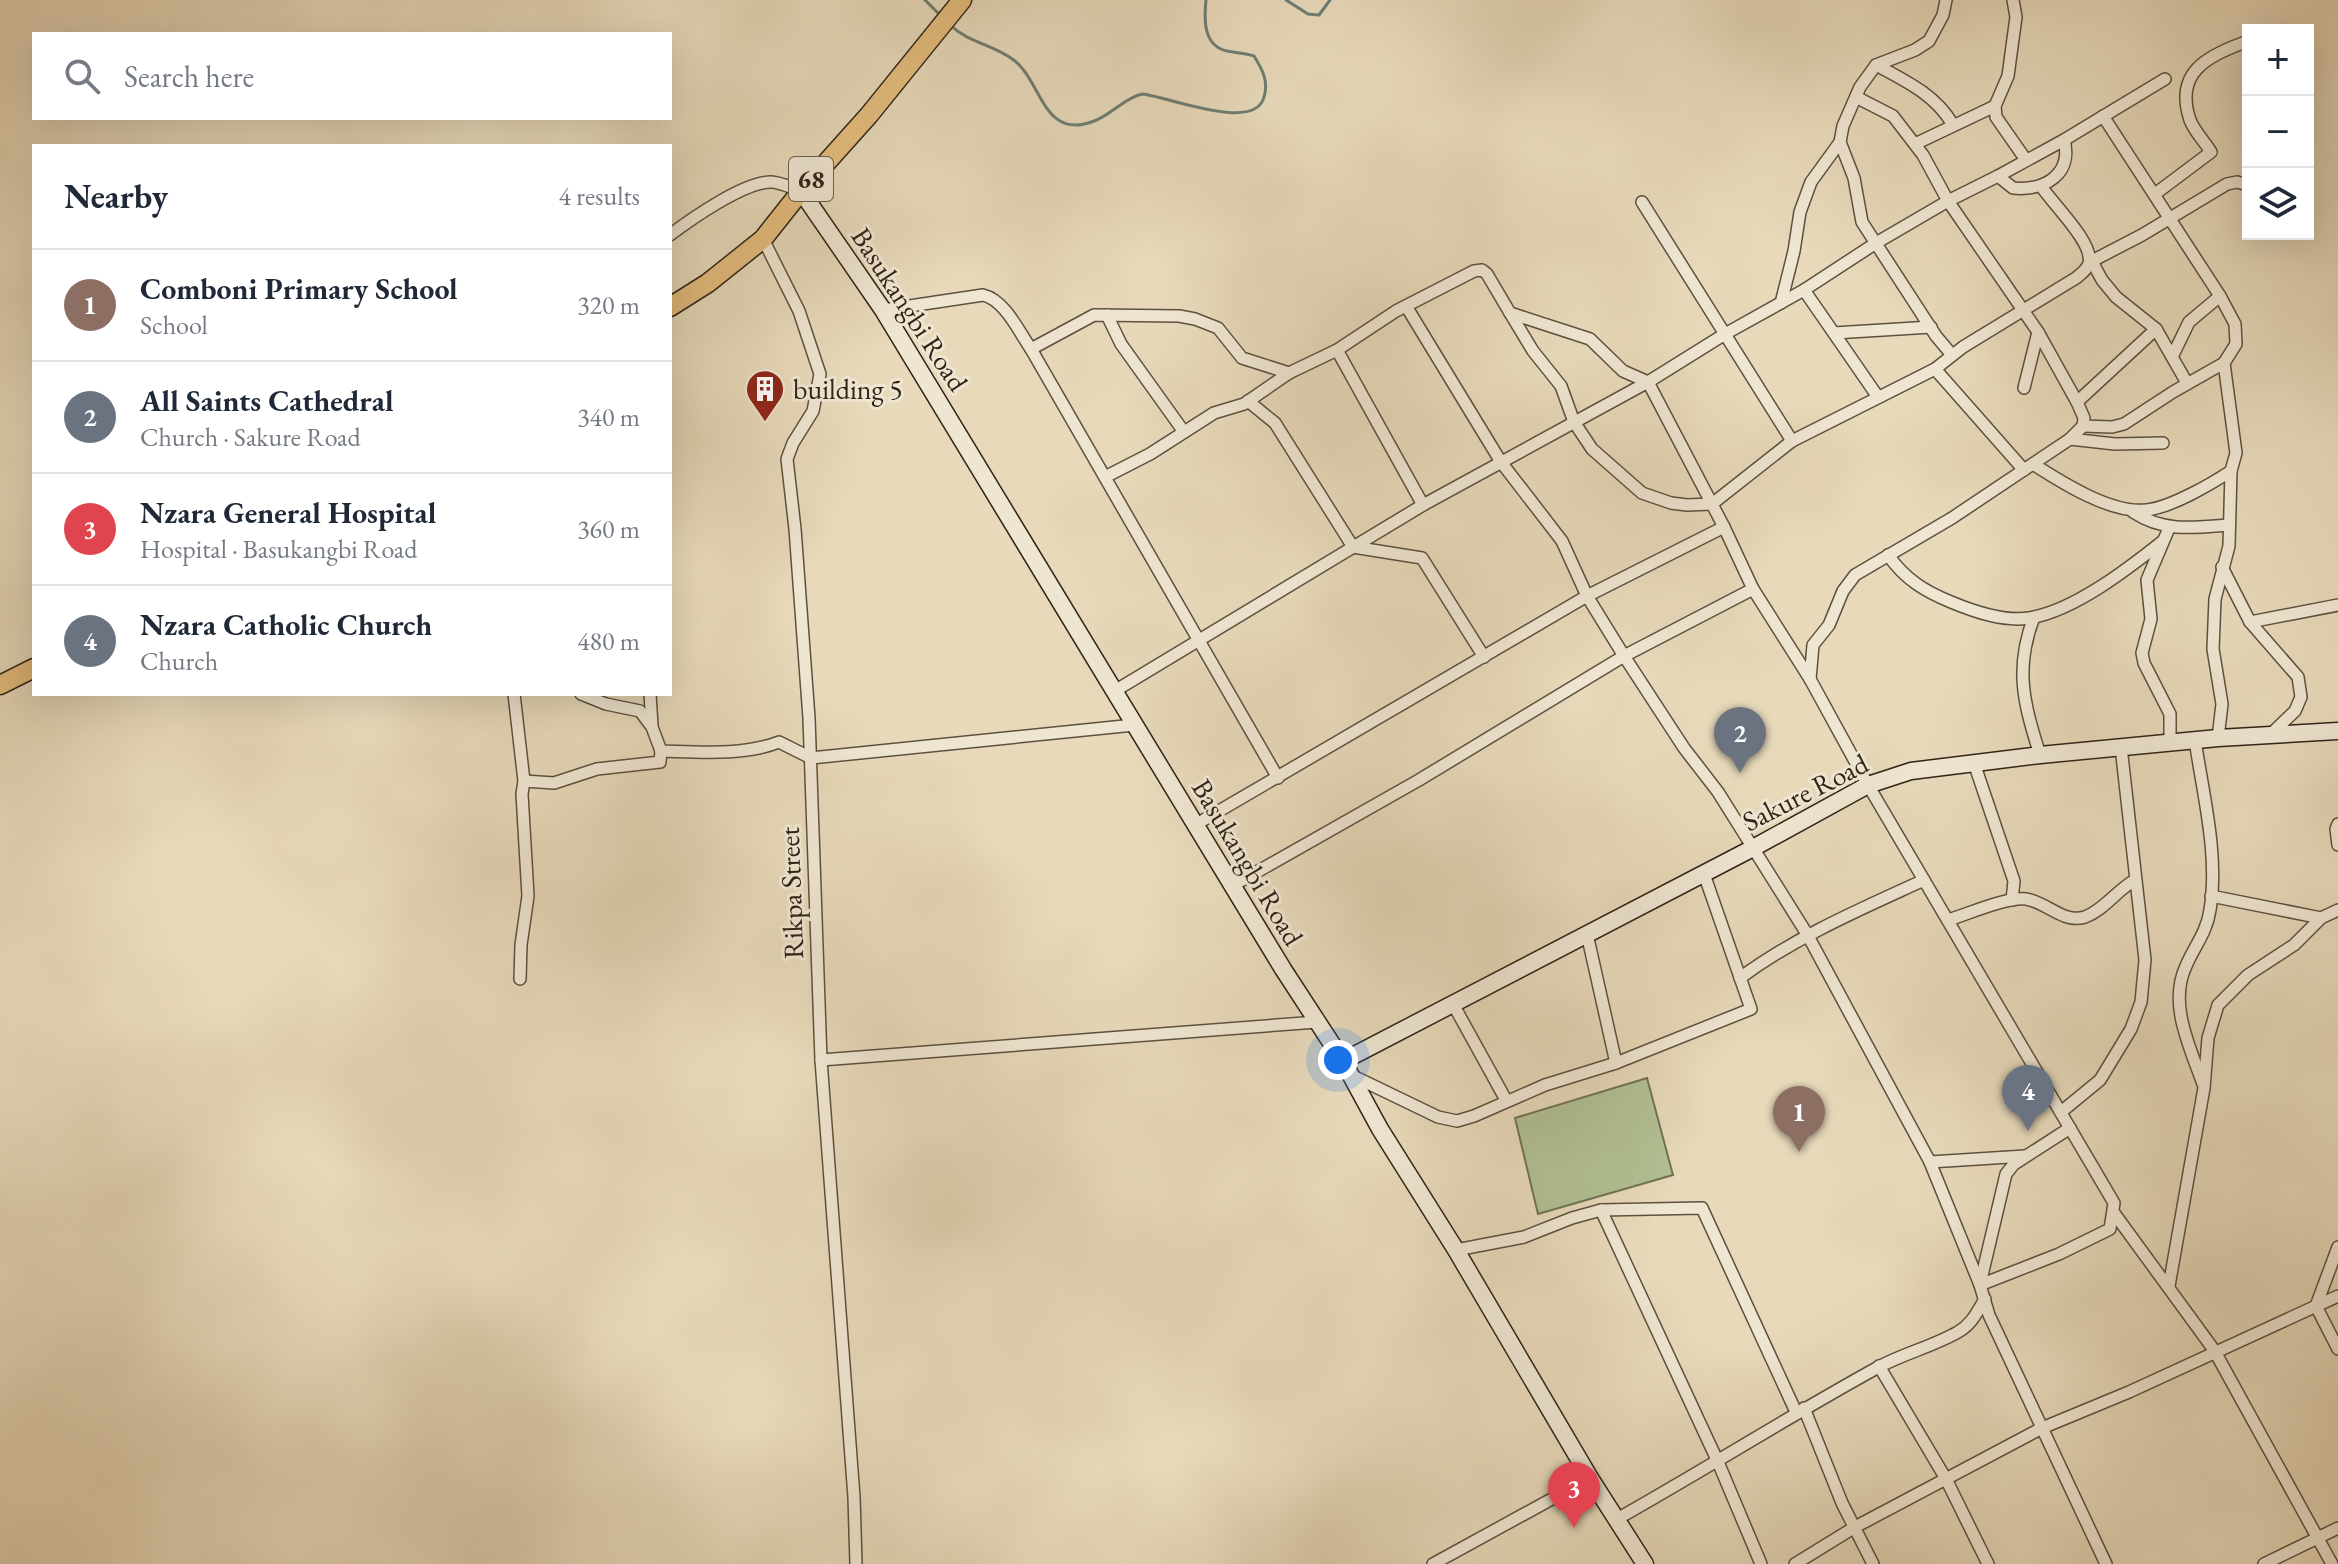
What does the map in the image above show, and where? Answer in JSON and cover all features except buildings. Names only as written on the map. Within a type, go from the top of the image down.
[{"type":"main road","name":"68","points":[[672,306],[708,283],[763,239],[957,6]]},
{"type":"main road","points":[[0,685],[32,669]]},
{"type":"street","points":[[1781,303],[1800,212],[1811,182],[1840,142],[1843,126],[1860,87],[1876,65],[1929,41],[1943,15],[1946,0]]},
{"type":"street","points":[[2013,0],[2016,17],[2008,76],[1995,106],[1996,117],[2026,160]]},
{"type":"street","points":[[2155,194],[2211,152],[2190,121],[2187,87],[2196,70],[2210,55],[2242,43]]},
{"type":"street","points":[[1876,65],[1939,104],[1953,125]]},
{"type":"street","points":[[1113,692],[1423,505],[1648,382],[1804,290],[1876,243],[2064,140],[2165,79]]},
{"type":"street","points":[[1810,679],[1813,645],[1829,625],[1843,591],[1855,575],[1952,518],[2070,439],[2083,426],[2084,418],[2038,332],[1948,201],[1915,144],[1893,116],[1856,97]]},
{"type":"street","points":[[1915,144],[1995,106]]},
{"type":"street","points":[[2083,426],[2112,427],[2124,424],[2224,363],[2236,344],[2235,324],[2220,296],[2103,116]]},
{"type":"street","points":[[1998,176],[2013,188],[2041,186],[2056,176],[2064,165],[2067,153],[2064,140]]},
{"type":"street","points":[[1840,142],[1854,178],[1862,222],[1952,355]]},
{"type":"street","points":[[672,234],[698,214],[749,188],[772,182],[801,191]]},
{"type":"street","points":[[1105,477],[1150,454],[1214,413],[1248,401],[1289,373],[1337,350],[1406,306],[1482,270],[1533,351],[1561,386],[1574,422],[1592,449],[1642,493],[1671,503],[1712,504],[1792,441],[1935,369],[2023,309],[2076,278],[2085,270],[2090,258],[2171,218],[2227,184],[2242,183]]},
{"type":"street","points":[[2041,186],[2083,241],[2102,280],[2116,297],[2156,329],[2187,383]]},
{"type":"street","name":"Basukangbi Road","points":[[801,191],[883,310],[1645,1564]]},
{"type":"street","points":[[1642,202],[1792,441]]},
{"type":"street","name":"Rikpa Street","points":[[763,239],[799,311],[820,374],[813,411],[787,459],[811,758],[821,1060],[854,1497],[856,1564]]},
{"type":"street","points":[[1804,290],[1878,397]]},
{"type":"street","points":[[883,310],[983,295],[991,297],[1002,308],[1031,349],[1278,778]]},
{"type":"street","points":[[2173,355],[2189,322],[2220,296]]},
{"type":"street","points":[[1406,306],[1501,462],[1562,541],[1587,596],[1624,656],[1684,748],[1718,792],[1807,934],[1930,1162],[1989,1315],[2106,1564]]},
{"type":"street","points":[[1510,313],[1590,339],[1623,371],[1648,382],[1753,589],[1810,679],[1868,785],[2114,1203],[2110,1229],[2059,1254],[1980,1285]]},
{"type":"street","points":[[1107,315],[1121,344],[1184,432]]},
{"type":"street","points":[[1031,349],[1087,317],[1159,315],[1195,319],[1218,328],[1242,358],[1289,373]]},
{"type":"street","points":[[1834,333],[1931,327]]},
{"type":"street","points":[[2077,402],[2156,329]]},
{"type":"street","points":[[2024,388],[2038,332]]},
{"type":"street","points":[[1337,350],[1423,505]]},
{"type":"street","points":[[2218,738],[2222,704],[2213,649],[2215,599],[2229,546],[2231,471],[2236,453],[2224,363]]},
{"type":"street","points":[[1935,369],[2029,467],[2075,491],[2130,510],[2148,522],[2169,528],[2228,525]]},
{"type":"street","points":[[1248,401],[1275,423],[1353,547],[1422,558],[1484,657]]},
{"type":"street","points":[[2070,439],[2115,444],[2163,443]]},
{"type":"street","points":[[2130,510],[2156,508],[2208,486],[2231,471]]},
{"type":"street","points":[[1195,825],[1587,596],[1724,527]]},
{"type":"street","points":[[2169,528],[2147,580],[2151,619],[2142,653],[2170,714],[2170,742]]},
{"type":"street","points":[[1888,555],[1901,574],[1947,600],[1981,615],[2028,619],[2077,599],[2123,573],[2163,541]]},
{"type":"street","points":[[2222,567],[2250,622],[2298,677],[2301,697],[2295,711],[2271,734]]},
{"type":"street","points":[[1232,886],[1419,780],[1624,656],[1753,589]]},
{"type":"street","points":[[2250,622],[2338,605]]},
{"type":"street","points":[[2034,617],[2024,644],[2023,685],[2040,755]]},
{"type":"street","points":[[514,696],[524,781],[522,794],[528,896],[520,979]]},
{"type":"street","points":[[524,781],[554,783],[597,769],[660,762],[661,751],[652,727],[640,711],[586,696]]},
{"type":"street","points":[[650,696],[652,727]]},
{"type":"street","points":[[661,751],[699,752],[765,747],[779,742],[811,758],[1134,725]]},
{"type":"street","name":"Sakure Road","points":[[1346,1068],[1453,1004],[1868,785],[1911,771],[2040,755],[2218,738],[2338,731]]},
{"type":"street","points":[[2195,740],[2211,856],[2211,896],[2203,934],[2186,966],[2179,993],[2185,1032],[2204,1088]]},
{"type":"street","points":[[2061,1112],[2100,1080],[2131,1029],[2141,1002],[2145,960],[2121,747]]},
{"type":"street","points":[[1974,763],[2014,881],[2012,900]]},
{"type":"street","points":[[2338,824],[2338,845]]},
{"type":"street","points":[[1346,1068],[1438,1117],[1457,1121],[1545,1085],[1616,1063],[1751,1009],[1704,874]]},
{"type":"street","points":[[1740,978],[1807,934],[1924,880]]},
{"type":"street","points":[[1948,920],[2012,900],[2026,899],[2061,915],[2085,917],[2135,880]]},
{"type":"street","points":[[2211,896],[2321,918],[2336,915]]},
{"type":"street","points":[[2169,1286],[2204,1088],[2208,1038],[2218,1005],[2248,975],[2294,945],[2321,918]]},
{"type":"street","points":[[1587,934],[1616,1063]]},
{"type":"street","points":[[1453,1004],[1506,1100]]},
{"type":"street","points":[[821,1060],[1317,1022]]},
{"type":"street","points":[[1980,1285],[2006,1174],[2014,1164],[2070,1128]]},
{"type":"street","points":[[1930,1162],[2028,1155]]},
{"type":"street","points":[[1456,1250],[1524,1237],[1601,1210],[1702,1208],[1873,1564]]},
{"type":"street","points":[[1601,1210],[1718,1462],[1761,1564]]},
{"type":"street","points":[[2114,1213],[2214,1350],[2332,1564]]},
{"type":"street","points":[[2338,1247],[2316,1306],[2338,1349]]},
{"type":"street","points":[[1795,1564],[1855,1527],[2042,1428],[2129,1392],[2214,1350],[2338,1296]]},
{"type":"street","points":[[1617,1519],[1879,1366],[1959,1331],[1972,1321],[1985,1299]]},
{"type":"street","points":[[1879,1366],[1946,1479],[1988,1564]]},
{"type":"street","points":[[1433,1564],[1590,1478]]},
{"type":"street","points":[[2264,1564],[2338,1528]]},
{"type":"green space","points":[[1647,1078],[1673,1175],[1538,1214],[1515,1118]]},
{"type":"waterway","points":[[925,0],[942,17]]},
{"type":"waterway","points":[[950,25],[1015,61],[1046,107],[1064,123],[1077,125],[1094,121],[1142,94],[1209,110],[1245,112],[1257,107],[1264,97],[1262,70],[1254,56],[1227,51],[1213,44],[1205,23],[1206,0]]},
{"type":"waterway","points":[[1286,0],[1308,14],[1319,15],[1330,0]]},
{"type":"place","name":"building 5","points":[[765,423]]},
{"type":"place","name":"All Saints Cathedral","points":[[1740,773]]},
{"type":"place","name":"Nzara Catholic Church","points":[[2028,1131]]},
{"type":"place","name":"Comboni Primary School","points":[[1799,1152]]},
{"type":"place","name":"Nzara General Hospital","points":[[1574,1528]]}]
